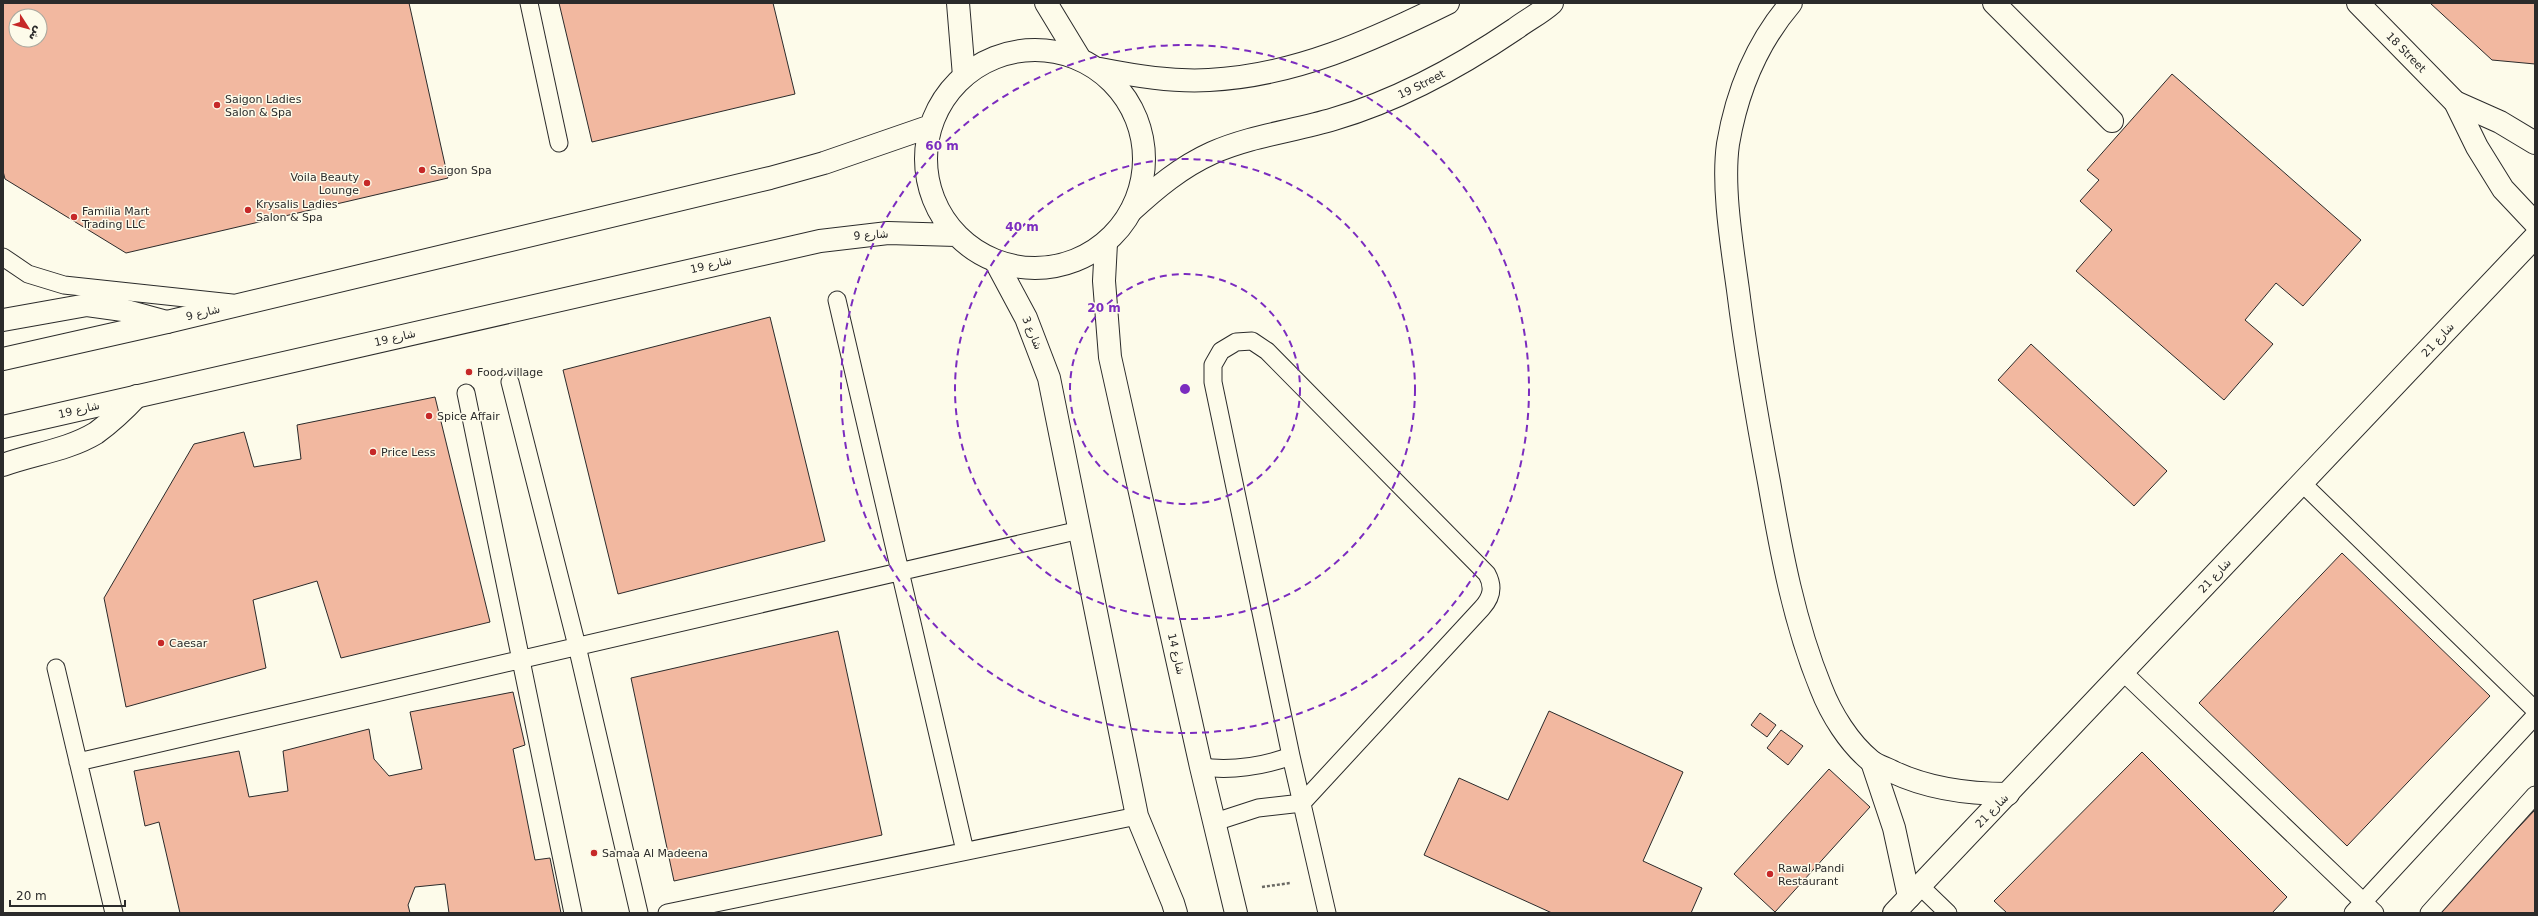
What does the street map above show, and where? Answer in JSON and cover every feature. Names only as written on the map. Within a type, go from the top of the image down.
[{"type":"street","points":[[958,3],[964,76]]},
{"type":"street","points":[[1046,3],[1080,59]]},
{"type":"street","points":[[1100,69],[1119,88],[1134,110],[1142,134],[1145,161],[1141,187],[1131,211],[1106,243],[1087,256],[1065,265],[1042,269],[1018,267],[996,262],[981,255],[956,235],[939,212],[929,184],[926,155],[931,126],[944,99],[964,76],[990,59],[1020,50],[1051,50],[1080,59],[1100,69],[1154,78],[1193,80],[1263,73],[1320,58],[1381,35],[1448,3]]},
{"type":"street","name":"19 Street","points":[[1131,211],[1156,188],[1183,169],[1212,153],[1334,119],[1390,99],[1474,57],[1552,3]]},
{"type":"street","points":[[1791,3],[1756,52],[1738,96],[1728,146],[1728,212],[1753,396],[1788,582],[1800,628],[1820,686],[1830,707],[1854,744],[1872,762],[1904,777],[1938,788],[1972,794],[2008,794]]},
{"type":"street","points":[[1994,3],[2112,121]]},
{"type":"street","name":"18 Street","points":[[2358,3],[2455,102]]},
{"type":"street","points":[[2455,102],[2500,122],[2535,143]]},
{"type":"street","points":[[2455,102],[2477,146],[2503,189],[2535,223]]},
{"type":"street","points":[[240,304],[770,178],[824,163],[931,126]]},
{"type":"street","name":"شارع 9","points":[[786,248],[854,236],[888,233],[956,235]]},
{"type":"street","name":"شارع 21","points":[[1894,913],[2124,673],[2535,237]]},
{"type":"street","name":"شارع 14","points":[[1106,243],[1106,319],[1110,358],[1201,767],[1234,903]]},
{"type":"street","name":"شارع 19","points":[[3,427],[786,248]]},
{"type":"street","name":"شارع 3","points":[[996,262],[1012,289],[1039,348],[1056,409],[1080,530]]},
{"type":"street","name":"شارع 9","points":[[167,322],[240,304]]},
{"type":"street","points":[[3,320],[86,305],[123,310],[167,322]]},
{"type":"street","points":[[3,359],[167,322]]},
{"type":"street","points":[[3,465],[74,443],[94,433],[117,417],[137,396]]},
{"type":"street","points":[[1080,530],[1137,816],[1174,903],[1176,913]]},
{"type":"street","points":[[1872,762],[1915,892]]},
{"type":"lane","points":[[529,3],[559,143]]},
{"type":"lane","points":[[3,257],[28,274],[64,285],[240,304]]},
{"type":"lane","points":[[837,300],[965,852]]},
{"type":"lane","points":[[1215,822],[1258,808],[1302,803],[1482,608],[1492,592],[1491,582],[1482,568],[1267,351],[1252,341],[1236,342],[1221,351],[1213,365],[1212,382],[1291,756],[1302,803],[1327,913]]},
{"type":"lane","points":[[510,382],[577,646],[639,913]]},
{"type":"lane","points":[[466,392],[573,913]]},
{"type":"lane","points":[[2302,483],[2535,710]]},
{"type":"lane","points":[[78,762],[1080,530]]},
{"type":"lane","points":[[56,668],[114,913]]},
{"type":"lane","points":[[2124,673],[2364,909],[2535,716]]},
{"type":"lane","points":[[1201,767],[1238,769],[1274,762],[1291,756]]},
{"type":"lane","points":[[2429,913],[2535,795]]},
{"type":"lane","points":[[667,913],[1137,816]]},
{"type":"lane","points":[[1915,892],[1948,913]]},
{"type":"path","points":[[1234,903],[1319,878]]},
{"type":"building","name":"Saigon Ladies Salon & Spa","points":[[3,3],[409,3],[448,178],[126,253],[5,179],[3,171]]},
{"type":"building","points":[[559,3],[773,3],[795,94],[592,142]]},
{"type":"building","points":[[2430,3],[2535,3],[2535,64],[2492,60]]},
{"type":"building","points":[[2172,74],[2361,240],[2303,306],[2276,283],[2245,320],[2273,344],[2224,400],[2076,271],[2112,230],[2080,201],[2099,180],[2087,170]]},
{"type":"building","points":[[770,317],[825,541],[618,594],[563,370]]},
{"type":"building","points":[[2031,344],[2167,471],[2134,506],[1998,380]]},
{"type":"building","points":[[435,397],[490,622],[341,658],[317,581],[253,600],[266,668],[126,707],[104,598],[194,444],[244,432],[254,467],[301,459],[297,425]]},
{"type":"building","points":[[2342,553],[2490,696],[2347,846],[2199,703]]},
{"type":"building","points":[[838,631],[882,835],[674,881],[631,678]]},
{"type":"building","points":[[513,692],[525,745],[513,749],[535,860],[550,858],[561,913],[449,913],[445,884],[415,887],[408,905],[410,913],[180,913],[159,822],[145,826],[134,771],[239,751],[249,797],[288,791],[283,751],[369,729],[374,759],[389,776],[422,769],[410,712]]},
{"type":"building","points":[[1549,711],[1683,772],[1643,861],[1702,888],[1691,913],[1552,913],[1424,855],[1459,778],[1508,800]]},
{"type":"building","points":[[1760,713],[1776,725],[1767,737],[1751,725]]},
{"type":"building","points":[[1781,730],[1803,746],[1788,765],[1767,748]]},
{"type":"building","points":[[2142,752],[2287,897],[2272,913],[2007,913],[1994,901]]},
{"type":"building","points":[[1829,769],[1870,807],[1775,912],[1734,874]]},
{"type":"building","points":[[2535,810],[2535,913],[2437,913]]},
{"type":"place","name":"Saigon Ladies Salon & Spa","points":[[217,105]]},
{"type":"place","name":"Saigon Spa","points":[[422,170]]},
{"type":"place","name":"Voila Beauty Lounge","points":[[367,183]]},
{"type":"place","name":"Krysalis Ladies Salon & Spa","points":[[248,210]]},
{"type":"place","name":"Familia Mart Trading LLC","points":[[74,217]]},
{"type":"place","name":"Food village","points":[[469,372]]},
{"type":"place","name":"Spice Affair","points":[[429,416]]},
{"type":"place","name":"Price Less","points":[[373,452]]},
{"type":"place","name":"Caesar","points":[[161,643]]},
{"type":"place","name":"Samaa Al Madeena","points":[[594,853]]},
{"type":"place","name":"Rawal Pandi Restaurant","points":[[1770,874]]}]
